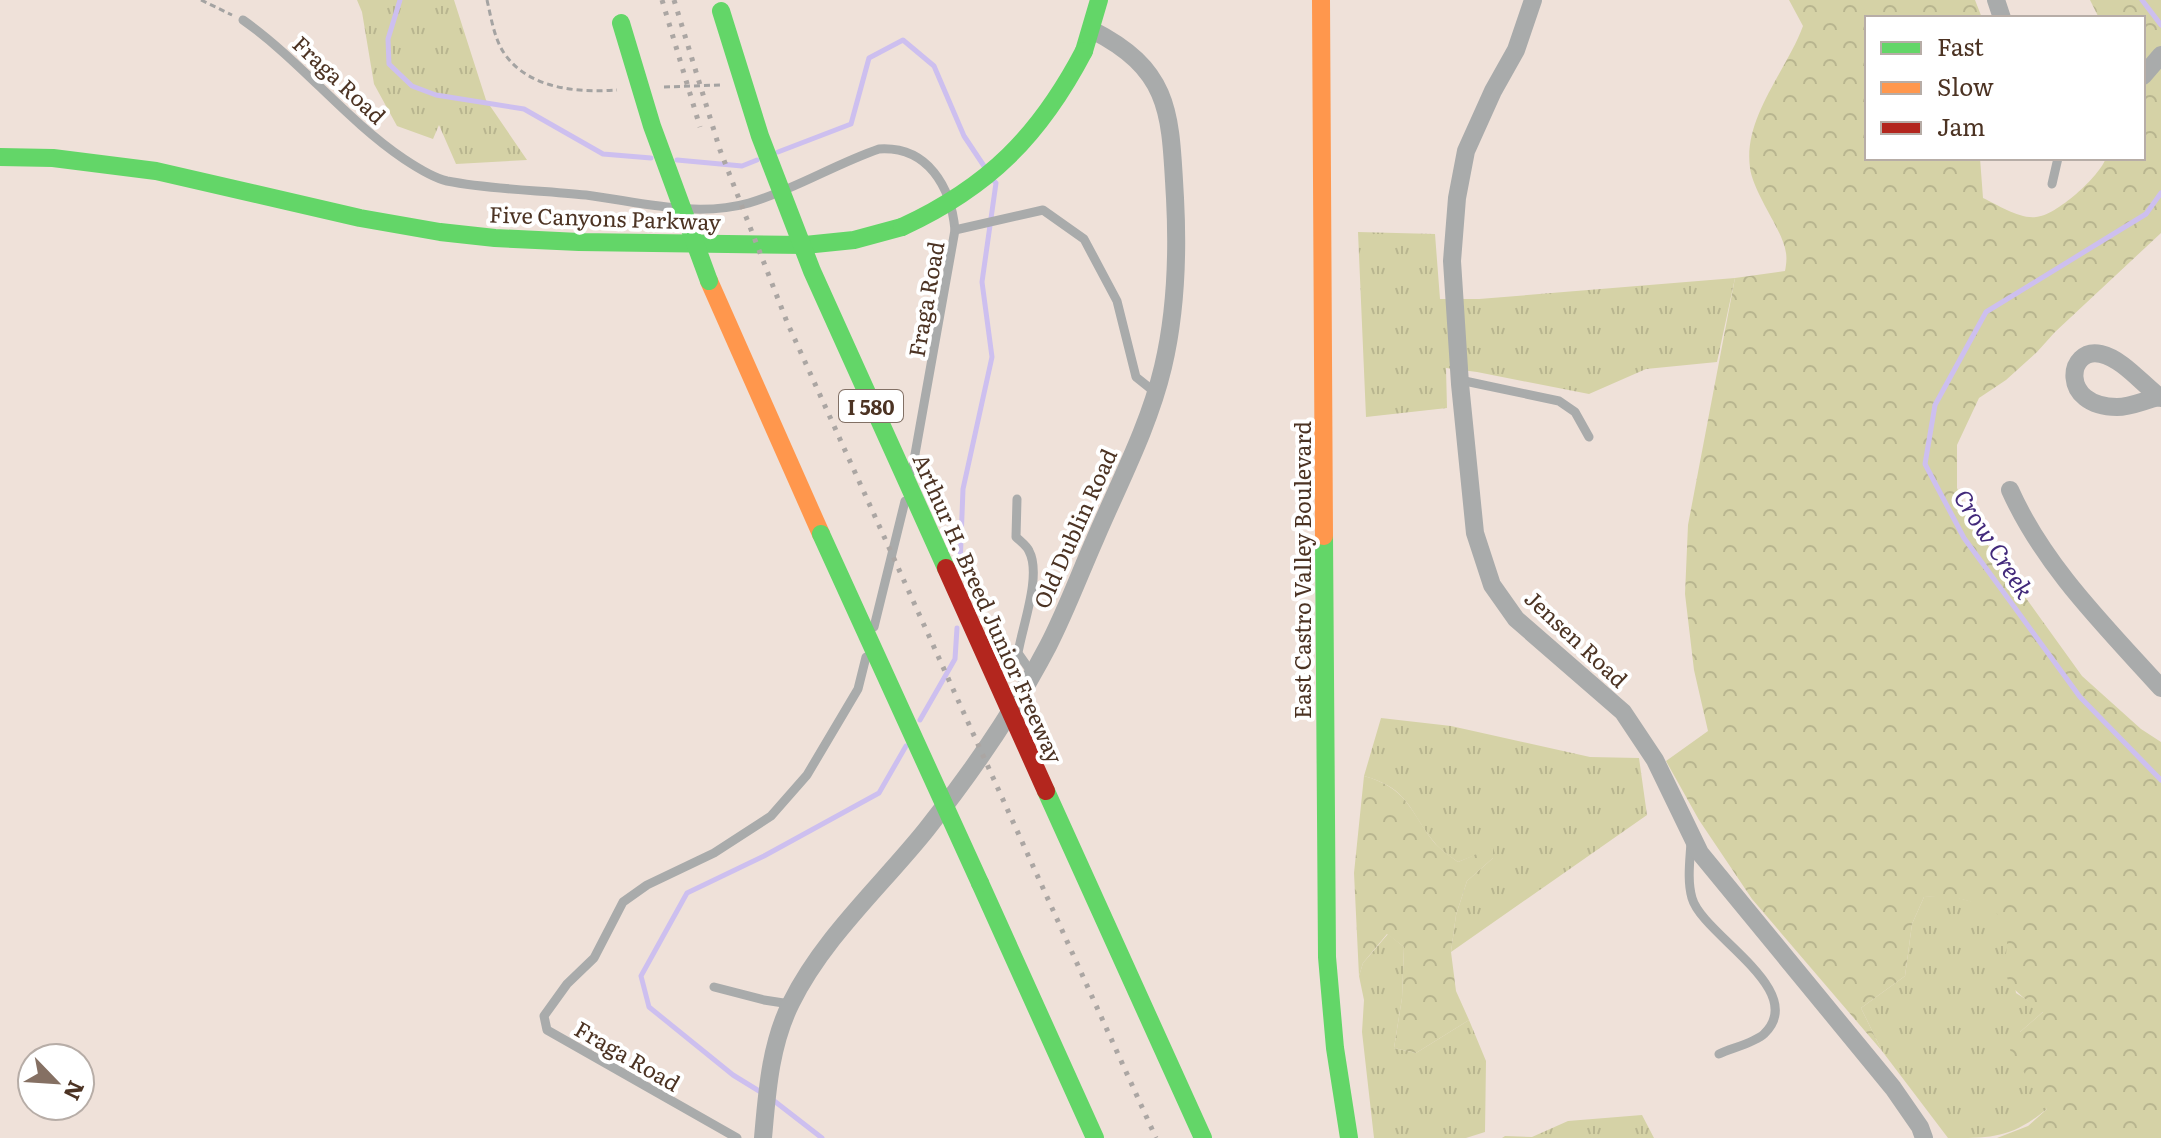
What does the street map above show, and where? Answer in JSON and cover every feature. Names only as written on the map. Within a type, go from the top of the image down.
[{"type":"main road","points":[[615,0],[664,161],[709,281],[1095,1138]]},
{"type":"main road","name":"Five Canyons Parkway","points":[[0,157],[42,156],[141,169],[226,184],[410,228],[460,236],[509,240],[805,245],[854,240],[902,227],[964,196],[1012,157],[1055,106],[1084,51],[1099,0]]},
{"type":"main road","name":"East Castro Valley Boulevard","points":[[1321,0],[1327,957],[1340,1095],[1349,1138]]},
{"type":"main road","name":"Arthur H. Breed Junior Freeway","points":[[719,6],[760,136],[812,271],[1203,1138]]},
{"type":"street","name":"Jensen Road","points":[[1533,0],[1516,50],[1493,91],[1466,151],[1457,198],[1452,261],[1475,533],[1492,585],[1516,619],[1623,712],[1655,760],[1700,853],[1893,1088],[1924,1138]]},
{"type":"street","name":"Old Dublin Road","points":[[763,1138],[774,1044],[790,1004],[814,964],[925,831],[990,745],[1048,646],[1138,443],[1156,393],[1172,326],[1176,270],[1175,188],[1167,112],[1158,88],[1131,53],[1092,30]]},
{"type":"street","points":[[2010,490],[2022,518],[2045,554],[2084,603],[2161,688]]},
{"type":"lane","name":"Fraga Road","points":[[243,20],[270,39],[404,160],[444,180],[516,190],[587,195],[648,206],[704,208],[748,203],[866,154],[890,149],[920,158],[934,171],[949,198],[955,230],[923,420],[899,532],[858,689],[807,775],[771,816],[714,853],[647,885],[623,902],[594,958],[567,984],[544,1016],[547,1030],[737,1138]]},
{"type":"lane","points":[[2052,184],[2058,160]]},
{"type":"lane","points":[[955,230],[1043,210],[1084,239],[1117,301],[1136,377],[1156,393]]},
{"type":"lane","points":[[1460,380],[1559,401],[1575,412],[1589,437]]},
{"type":"lane","points":[[1017,499],[1016,537],[1030,552],[1034,590],[1022,626],[1018,653],[1032,673]]},
{"type":"lane","points":[[1691,835],[1689,875],[1692,900],[1708,924],[1760,975],[1775,1009],[1773,1021],[1763,1035],[1719,1054]]},
{"type":"lane","points":[[714,987],[790,1004]]},
{"type":"path","points":[[201,0],[243,20]]},
{"type":"path","points":[[487,0],[504,53],[523,72],[545,83],[570,90],[626,89]]},
{"type":"path","points":[[655,87],[714,84],[726,87]]},
{"type":"green space","points":[[357,0],[454,0],[486,100],[527,160],[456,164],[439,125],[433,139],[397,126],[374,84],[362,12]]},
{"type":"green space","points":[[1789,0],[1975,0],[1981,16],[1865,16],[1865,160],[1980,160],[1983,198],[2009,211],[2036,217],[2055,210],[2076,194],[2105,160],[2145,160],[2145,16],[2098,16],[2090,0],[2161,0],[2161,233],[2037,352],[2006,380],[1979,398],[1957,445],[1957,488],[1974,526],[2082,676],[2141,729],[2161,742],[2161,1138],[1997,1138],[2028,1126],[2047,1109],[2010,1050],[2020,1032],[2043,1012],[2009,982],[2005,964],[2008,921],[1968,901],[1924,897],[1912,924],[1905,976],[1861,1008],[1882,1051],[1752,899],[1699,820],[1666,761],[1708,731],[1694,670],[1685,594],[1688,525],[1735,278],[1785,271],[1786,267],[1784,244],[1753,178],[1750,149],[1759,113],[1803,26]]},
{"type":"green space","points":[[1358,232],[1435,234],[1440,299],[1479,299],[1735,278],[1717,362],[1646,369],[1589,394],[1446,368],[1447,408],[1366,417]]},
{"type":"green space","points":[[1381,718],[1451,726],[1590,757],[1639,758],[1647,815],[1451,952],[1456,915],[1467,881],[1493,858],[1493,848],[1458,862],[1436,845],[1400,794],[1364,776]]},
{"type":"green space","points":[[1364,776],[1398,793],[1435,844],[1458,862],[1493,847],[1493,858],[1467,881],[1456,915],[1451,952],[1456,991],[1469,1020],[1416,1053],[1394,1048],[1402,998],[1404,947],[1387,934],[1363,963],[1359,976],[1354,873]]},
{"type":"green space","points":[[1947,895],[1989,906],[2008,920],[2008,944],[2016,993],[2044,1011],[2020,1032],[2047,1109],[2023,1126],[2001,1134],[1948,1138],[1882,1051],[1861,1008],[1905,976],[1912,924],[1924,897]]},
{"type":"green space","points":[[1388,934],[1404,947],[1402,998],[1394,1048],[1416,1053],[1469,1020],[1486,1061],[1485,1132],[1466,1138],[1374,1138],[1362,1032],[1364,1000],[1359,976],[1363,963]]},
{"type":"green space","points":[[1642,1115],[1654,1138],[1502,1138],[1532,1137],[1568,1121]]},
{"type":"waterway","points":[[400,0],[388,39],[389,64],[412,86],[436,95],[524,109],[603,154],[651,158]]},
{"type":"waterway","name":"Crow Creek","points":[[2142,0],[2161,25]]},
{"type":"waterway","points":[[778,152],[851,124],[869,58],[903,40],[934,66],[964,136],[986,169]]},
{"type":"waterway","points":[[677,160],[742,166],[757,160]]},
{"type":"waterway","points":[[960,566],[963,489],[992,357],[982,282],[994,181]]},
{"type":"waterway","name":"Crow Creek","points":[[2161,193],[2146,214],[1986,312],[1935,405],[1925,464],[1964,538],[2080,697],[2161,780]]},
{"type":"waterway","points":[[920,720],[955,659],[957,628]]},
{"type":"waterway","points":[[764,1094],[733,1075],[649,1007],[641,976],[687,893],[764,856],[879,793],[906,746]]},
{"type":"waterway","points":[[773,1100],[822,1138]]},
{"type":"railway","points":[[662,0],[700,127]]},
{"type":"railway","points":[[674,0],[720,150],[787,322],[1156,1138]]},
{"type":"traffic: fast","points":[[1084,51],[1099,0]]},
{"type":"traffic: fast","points":[[721,11],[760,136],[812,271],[946,568]]},
{"type":"traffic: fast","points":[[621,23],[652,126],[709,281]]},
{"type":"traffic: fast","points":[[902,227],[961,194],[1009,156],[1049,108],[1084,51]]},
{"type":"traffic: fast","points":[[0,157],[53,158],[156,171],[360,218],[495,238],[805,245],[854,240],[902,227]]},
{"type":"traffic: fast","points":[[821,534],[980,883]]},
{"type":"traffic: fast","points":[[1324,536],[1327,957],[1335,1048],[1349,1138]]},
{"type":"traffic: fast","points":[[1046,791],[1203,1138]]},
{"type":"traffic: fast","points":[[980,883],[1095,1138]]},
{"type":"traffic: slow","points":[[1321,0],[1324,536]]},
{"type":"traffic: slow","points":[[709,281],[821,534]]},
{"type":"traffic: jam","points":[[946,568],[1046,791]]}]
